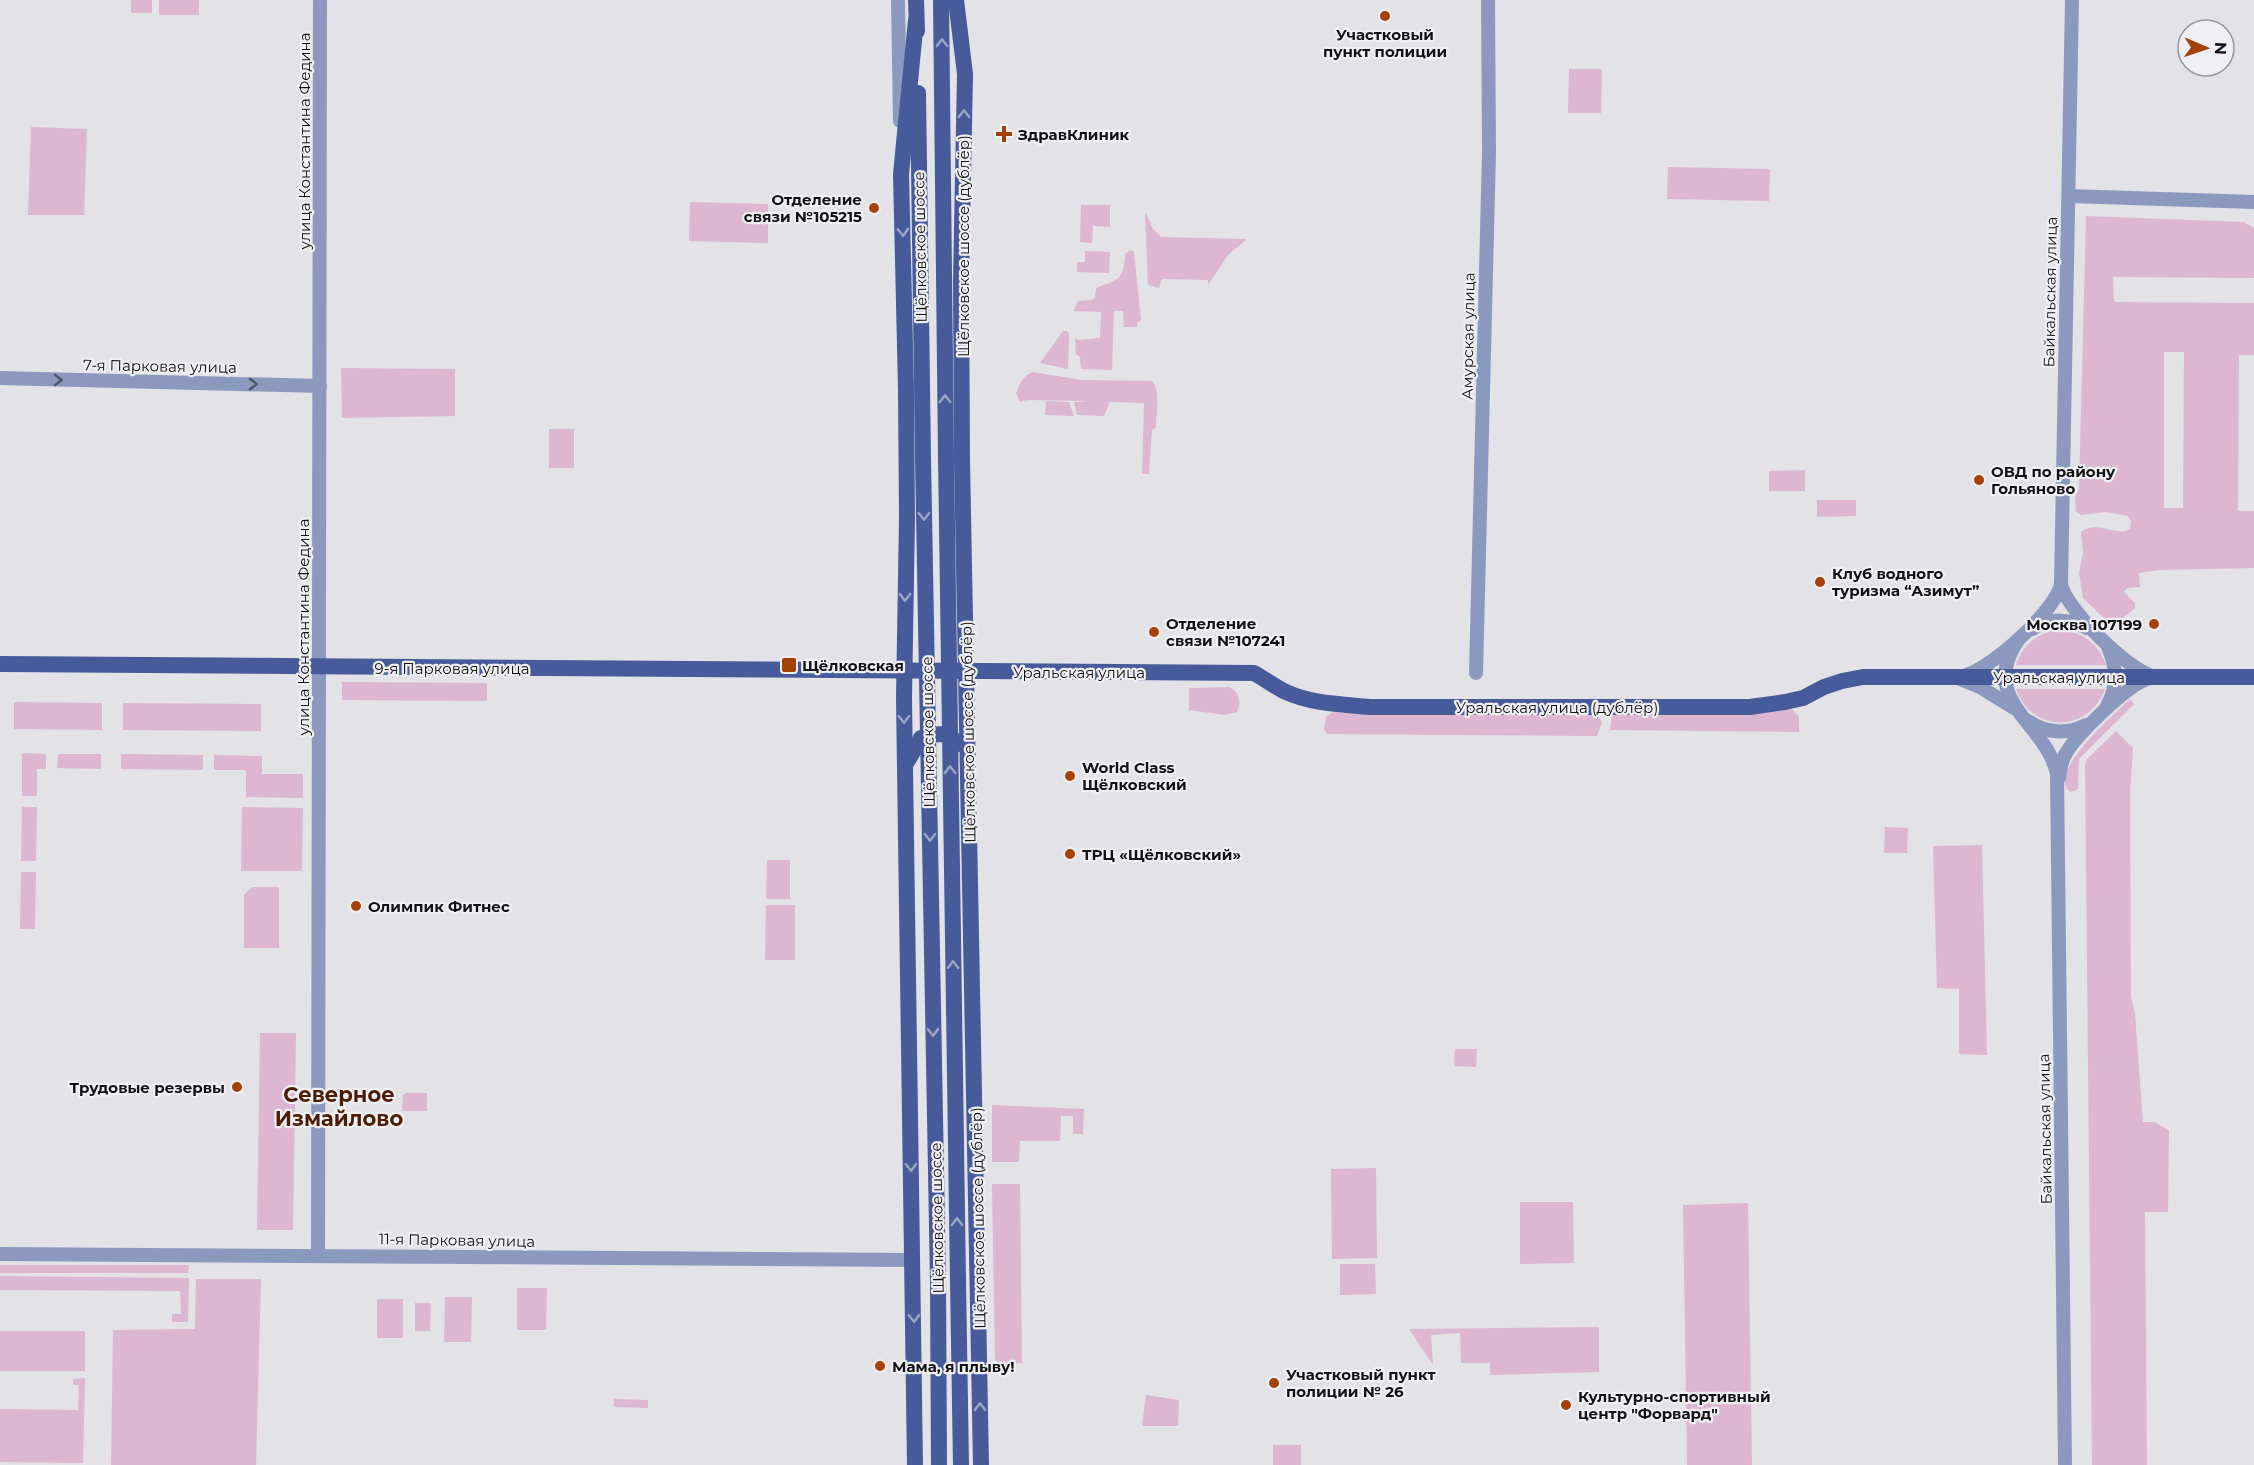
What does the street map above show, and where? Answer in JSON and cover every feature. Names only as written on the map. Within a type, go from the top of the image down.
[{"type":"main road","name":"Щёлковское шоссе","points":[[916,0],[938,1281],[939,1465]]},
{"type":"main road","name":"Щёлковское шоссе","points":[[941,0],[961,1465]]},
{"type":"main road","name":"Щёлковское шоссе (дублёр)","points":[[956,0],[964,74],[962,404],[981,1465]]},
{"type":"main road","points":[[915,1465],[905,767],[907,518],[901,174],[916,20]]},
{"type":"main road","name":"9-я Парковая улица","points":[[0,664],[904,671]]},
{"type":"main road","name":"Уральская улица","points":[[904,671],[1254,673]]},
{"type":"main road","name":"Уральская улица (дублёр)","points":[[1254,673],[1287,692],[1307,699],[1382,707],[1750,707],[1803,698],[1824,687],[1863,677]]},
{"type":"main road","name":"Уральская улица","points":[[1863,677],[2254,677]]},
{"type":"main road","points":[[905,767],[921,738],[933,734],[953,737],[962,748],[968,763]]},
{"type":"street","name":"улица Константина Федина","points":[[318,1255],[320,0]]},
{"type":"street","points":[[898,0],[901,174]]},
{"type":"street","name":"Амурская улица","points":[[1476,674],[1488,206],[1488,0]]},
{"type":"street","name":"Байкальская улица","points":[[2061,584],[2072,0]]},
{"type":"street","points":[[2069,196],[2254,202]]},
{"type":"street","name":"7-я Парковая улица","points":[[0,378],[320,386]]},
{"type":"street","points":[[2058,792],[2059,774],[2065,755],[2108,705],[2116,677],[2114,661],[2108,648],[2066,599],[2061,584]]},
{"type":"street","points":[[2058,792],[2055,764],[2009,698],[2005,677],[2006,663],[2021,637],[2056,598],[2061,584]]},
{"type":"street","points":[[1952,678],[1978,671],[2036,626],[2057,621],[2079,623],[2096,633],[2137,670],[2154,677]]},
{"type":"street","points":[[1952,678],[1969,681],[2041,728],[2067,731],[2095,719],[2136,683],[2154,677]]},
{"type":"street","name":"Байкальская улица","points":[[2058,792],[2065,1465]]},
{"type":"street","name":"11-я Парковая улица","points":[[0,1254],[913,1260]]},
{"type":"shaded area","points":[[131,0],[152,0],[152,13],[131,13]]},
{"type":"shaded area","points":[[159,0],[199,0],[199,15],[159,15]]},
{"type":"shaded area","points":[[1569,69],[1602,69],[1601,113],[1568,113]]},
{"type":"shaded area","points":[[31,127],[87,129],[84,215],[28,215]]},
{"type":"shaded area","points":[[1668,167],[1770,169],[1769,201],[1667,199]]},
{"type":"shaded area","points":[[690,202],[768,204],[768,243],[689,241]]},
{"type":"shaded area","points":[[1081,205],[1110,205],[1110,227],[1093,226],[1092,243],[1080,242]]},
{"type":"shaded area","points":[[1145,212],[1153,229],[1161,237],[1247,239],[1228,255],[1208,285],[1208,280],[1162,279],[1159,288],[1148,285]]},
{"type":"shaded area","points":[[2086,216],[2243,222],[2254,228],[2254,278],[2113,277],[2114,302],[2254,303],[2254,355],[2239,355],[2238,511],[2254,511],[2254,568],[2160,570],[2139,573],[2140,587],[2127,588],[2124,592],[2135,603],[2135,608],[2122,619],[2107,621],[2083,598],[2079,573],[2083,553],[2081,532],[2091,527],[2125,531],[2130,529],[2131,521],[2128,516],[2107,512],[2081,515],[2076,512],[2075,497],[2079,489]],"holes":[[[2164,352],[2184,352],[2183,508],[2164,508]]]},
{"type":"shaded area","points":[[1130,250],[1134,252],[1141,320],[1137,323],[1137,327],[1124,327],[1123,311],[1114,311],[1112,370],[1081,369],[1080,357],[1076,354],[1075,338],[1079,340],[1100,338],[1101,312],[1073,311],[1078,301],[1092,300],[1095,297],[1096,288],[1119,277],[1123,269],[1125,254]]},
{"type":"shaded area","points":[[1085,251],[1110,252],[1109,273],[1077,272],[1077,262],[1085,262]]},
{"type":"shaded area","points":[[1063,331],[1069,334],[1068,369],[1040,363]]},
{"type":"shaded area","points":[[341,368],[455,369],[455,416],[342,418]]},
{"type":"shaded area","points":[[1033,372],[1082,380],[1152,381],[1155,385],[1157,402],[1156,427],[1152,430],[1149,474],[1142,474],[1144,403],[1110,402],[1104,416],[1077,415],[1074,402],[1089,401],[1027,400],[1020,402],[1016,393],[1020,383]]},
{"type":"shaded area","points":[[1046,401],[1069,402],[1074,416],[1045,415]]},
{"type":"shaded area","points":[[549,429],[574,429],[574,468],[549,468]]},
{"type":"shaded area","points":[[1805,470],[1805,491],[1769,491],[1769,471]]},
{"type":"shaded area","points":[[1817,500],[1856,500],[1856,516],[1817,517]]},
{"type":"shaded area","points":[[2056,630],[2073,632],[2087,639],[2098,650],[2106,665],[2016,665],[2022,652],[2031,642],[2042,634]]},
{"type":"shaded area","points":[[342,682],[487,683],[487,701],[342,700]]},
{"type":"shaded area","points":[[1230,687],[1239,698],[1237,712],[1225,715],[1189,710],[1189,688]]},
{"type":"shaded area","points":[[2016,689],[2105,689],[2087,714],[2074,720],[2060,722],[2047,720],[2034,714],[2024,704]]},
{"type":"shaded area","points":[[2130,699],[2134,704],[2079,759],[2078,789],[2071,792],[2065,784],[2067,772],[2074,759],[2098,730]]},
{"type":"shaded area","points":[[14,702],[102,703],[102,730],[14,729]]},
{"type":"shaded area","points":[[123,703],[261,704],[261,731],[123,730]]},
{"type":"shaded area","points":[[1788,708],[1799,717],[1799,732],[1610,730],[1612,715]]},
{"type":"shaded area","points":[[1333,712],[1364,714],[1591,712],[1602,722],[1597,736],[1327,734],[1324,729],[1326,717]]},
{"type":"shaded area","points":[[2116,731],[2133,748],[2130,793],[2131,997],[2135,1014],[2143,1122],[2154,1122],[2169,1130],[2168,1212],[2145,1212],[2147,1465],[2092,1465],[2085,765],[2087,759]]},
{"type":"shaded area","points":[[22,753],[46,754],[46,769],[37,769],[37,796],[22,796]]},
{"type":"shaded area","points":[[58,754],[101,754],[101,769],[57,768]]},
{"type":"shaded area","points":[[121,754],[203,755],[203,770],[121,769]]},
{"type":"shaded area","points":[[214,755],[262,756],[262,774],[303,774],[303,798],[246,797],[246,770],[214,770]]},
{"type":"shaded area","points":[[22,807],[37,807],[36,861],[21,861]]},
{"type":"shaded area","points":[[242,807],[303,808],[302,871],[241,871]]},
{"type":"shaded area","points":[[1885,827],[1908,828],[1907,853],[1884,853]]},
{"type":"shaded area","points":[[1982,845],[1987,1055],[1959,1054],[1959,989],[1937,988],[1933,846]]},
{"type":"shaded area","points":[[767,860],[790,860],[790,899],[766,899]]},
{"type":"shaded area","points":[[21,872],[36,872],[35,929],[20,929]]},
{"type":"shaded area","points":[[252,887],[279,887],[279,948],[244,948],[244,895]]},
{"type":"shaded area","points":[[766,905],[795,905],[795,960],[765,960]]},
{"type":"shaded area","points":[[260,1033],[296,1033],[293,1230],[257,1230]]},
{"type":"shaded area","points":[[1455,1049],[1477,1049],[1476,1067],[1454,1066]]},
{"type":"shaded area","points":[[427,1093],[427,1111],[402,1111],[403,1095]]},
{"type":"shaded area","points":[[992,1105],[1084,1109],[1083,1134],[1073,1134],[1073,1116],[1061,1116],[1060,1141],[1020,1141],[1019,1162],[992,1162]]},
{"type":"shaded area","points":[[1376,1168],[1377,1258],[1332,1259],[1331,1169]]},
{"type":"shaded area","points":[[992,1184],[1020,1184],[1022,1363],[998,1364],[995,1361]]},
{"type":"shaded area","points":[[1520,1202],[1573,1202],[1574,1263],[1520,1264]]},
{"type":"shaded area","points":[[1748,1203],[1752,1465],[1687,1465],[1683,1205]]},
{"type":"shaded area","points":[[1340,1264],[1375,1264],[1376,1294],[1340,1295]]},
{"type":"shaded area","points":[[0,1265],[189,1265],[188,1273],[0,1273]]},
{"type":"shaded area","points":[[0,1276],[189,1278],[188,1322],[172,1322],[172,1314],[181,1314],[180,1291],[0,1290]]},
{"type":"shaded area","points":[[196,1279],[261,1279],[256,1465],[111,1465],[113,1330],[195,1329]]},
{"type":"shaded area","points":[[517,1288],[547,1288],[546,1330],[517,1330]]},
{"type":"shaded area","points":[[445,1297],[472,1297],[471,1342],[444,1342]]},
{"type":"shaded area","points":[[377,1299],[403,1299],[403,1338],[377,1338]]},
{"type":"shaded area","points":[[415,1303],[431,1303],[430,1331],[415,1331]]},
{"type":"shaded area","points":[[1599,1327],[1599,1372],[1490,1375],[1490,1363],[1461,1363],[1460,1333],[1431,1335],[1433,1365],[1409,1329]]},
{"type":"shaded area","points":[[0,1331],[85,1331],[85,1371],[0,1371]]},
{"type":"shaded area","points":[[85,1378],[83,1463],[0,1462],[0,1409],[78,1410],[79,1385],[73,1385],[73,1379]]},
{"type":"shaded area","points":[[1146,1395],[1179,1400],[1178,1426],[1142,1426]]},
{"type":"shaded area","points":[[614,1399],[648,1400],[648,1408],[614,1407]]},
{"type":"shaded area","points":[[1273,1445],[1301,1445],[1301,1465],[1273,1465]]},
{"type":"place","name":"Участковый пункт полиции","points":[[1385,16]]},
{"type":"place","name":"ЗдравКлиник","points":[[1004,134]]},
{"type":"place","name":"Отделение связи №105215","points":[[874,208]]},
{"type":"place","name":"ОВД по району Гольяново","points":[[1979,480]]},
{"type":"place","name":"Клуб водного туризма “Азимут”","points":[[1820,582]]},
{"type":"place","name":"Москва 107199","points":[[2154,624]]},
{"type":"place","name":"Отделение связи №107241","points":[[1154,632]]},
{"type":"place","name":"Щёлковская","points":[[789,665]]},
{"type":"place","name":"World Class Щёлковский","points":[[1070,776]]},
{"type":"place","name":"ТРЦ «Щёлковский»","points":[[1070,854]]},
{"type":"place","name":"Олимпик Фитнес","points":[[356,906]]},
{"type":"place","name":"Трудовые резервы","points":[[237,1087]]},
{"type":"place","name":"Мама, я плыву!","points":[[880,1366]]},
{"type":"place","name":"Участковый пункт полиции № 26","points":[[1274,1383]]},
{"type":"place","name":"Культурно-спортивный центр \"Форвард\"","points":[[1566,1405]]},
{"type":"district","name":"Северное Измайлово","points":[[339,1106]]}]
